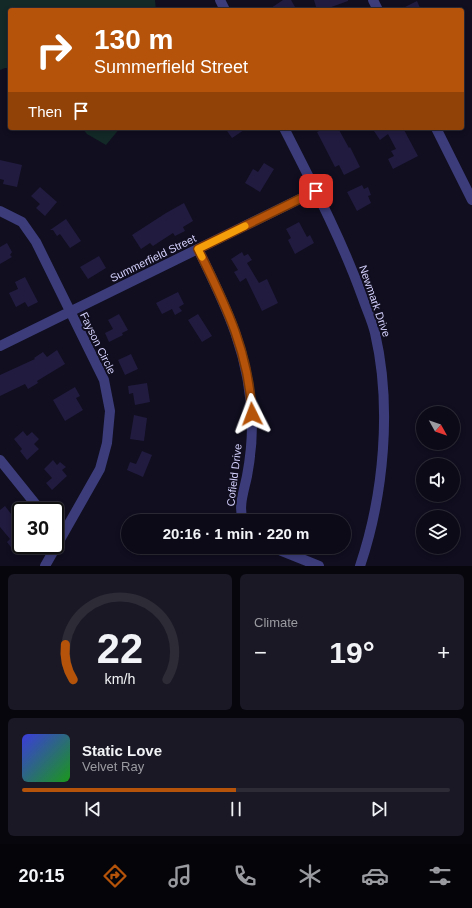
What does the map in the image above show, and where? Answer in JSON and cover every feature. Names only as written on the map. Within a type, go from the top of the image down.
[{"type":"street","name":"Newmark Drive","points":[[285,130],[342,246],[375,332],[381,369],[385,422],[380,483],[366,548],[360,566]]},
{"type":"street","points":[[437,130],[472,200]]},
{"type":"street","name":"Summerfield Street","points":[[0,346],[316,191]]},
{"type":"street","name":"Fayson Circle","points":[[0,211],[22,222],[36,242],[104,380],[110,411],[107,443],[100,469],[64,532]]},
{"type":"street","name":"Cofield Drive","points":[[198,249],[221,296],[237,336],[250,390],[252,426],[247,476],[241,503],[242,514]]},
{"type":"street","points":[[0,460],[34,502]]},
{"type":"street","name":"Fayson Circle","points":[[45,566],[52,554]]},
{"type":"street","points":[[289,554],[319,566]]},
{"type":"green space","points":[[0,0],[155,0],[156,8],[8,8],[8,68],[0,70]]},
{"type":"green space","points":[[84,130],[118,130],[106,145],[87,134]]},
{"type":"building","points":[[283,0],[291,0],[295,7],[293,8],[271,8]]},
{"type":"building","points":[[314,0],[348,0],[329,8],[316,8]]},
{"type":"building","points":[[417,1],[420,8],[403,8]]},
{"type":"building","points":[[226,130],[244,130],[232,138]]},
{"type":"building","points":[[321,130],[339,130],[360,167],[344,175],[339,165],[335,167],[317,132]]},
{"type":"building","points":[[373,130],[404,130],[418,156],[393,169],[388,159],[394,156],[391,151],[396,149],[388,134],[380,140]]},
{"type":"building","points":[[0,160],[22,165],[17,187],[3,184],[4,180],[0,179]]},
{"type":"building","points":[[264,163],[274,169],[260,192],[245,183],[253,169],[258,172]]},
{"type":"building","points":[[362,185],[364,189],[368,187],[371,195],[368,196],[371,203],[357,211],[347,192]]},
{"type":"building","points":[[40,187],[57,202],[45,216],[36,208],[40,204],[31,196]]},
{"type":"building","points":[[184,203],[193,221],[183,227],[185,231],[175,236],[173,233],[153,246],[150,243],[141,249],[132,235]]},
{"type":"building","points":[[66,219],[81,241],[70,248],[60,234],[57,236],[53,230],[50,230]]},
{"type":"building","points":[[299,222],[307,237],[310,235],[314,243],[295,254],[288,240],[291,238],[286,229]]},
{"type":"building","points":[[7,243],[12,252],[10,255],[12,257],[0,264],[0,247]]},
{"type":"building","points":[[242,252],[244,256],[248,254],[252,260],[247,263],[259,283],[267,279],[278,303],[262,311],[246,278],[240,282],[234,272],[238,270],[231,259]]},
{"type":"building","points":[[99,256],[106,268],[88,279],[80,267]]},
{"type":"building","points":[[25,277],[38,302],[28,307],[25,302],[16,307],[9,293],[18,289],[15,282]]},
{"type":"building","points":[[178,292],[184,304],[179,307],[182,311],[175,315],[172,309],[162,314],[156,303]]},
{"type":"building","points":[[119,314],[128,330],[122,333],[123,335],[109,342],[105,333],[113,329],[108,320]]},
{"type":"building","points":[[198,314],[212,336],[202,342],[188,320]]},
{"type":"building","points":[[57,350],[65,364],[37,381],[38,383],[28,389],[25,384],[0,396],[0,375],[35,359],[34,358],[43,352],[47,357]]},
{"type":"building","points":[[131,354],[138,369],[125,375],[118,360]]},
{"type":"building","points":[[147,383],[150,402],[135,405],[133,393],[129,394],[128,386]]},
{"type":"building","points":[[75,387],[80,396],[76,398],[83,410],[65,421],[53,400]]},
{"type":"building","points":[[134,415],[147,418],[144,441],[130,439]]},
{"type":"building","points":[[23,431],[27,436],[32,432],[39,439],[34,444],[39,449],[27,460],[20,451],[22,449],[14,439]]},
{"type":"building","points":[[142,451],[152,455],[143,477],[127,470],[130,462],[136,464]]},
{"type":"building","points":[[53,460],[57,465],[60,462],[66,467],[62,470],[67,476],[52,490],[46,483],[52,478],[44,469]]},
{"type":"building","points":[[5,506],[12,515],[12,548],[7,542],[10,539],[0,527],[0,510]]},
{"type":"slow traffic","points":[[202,257],[198,249],[245,226]]},
{"type":"route","points":[[252,414],[250,390],[245,363],[237,336],[221,296],[198,249],[316,191]]}]
